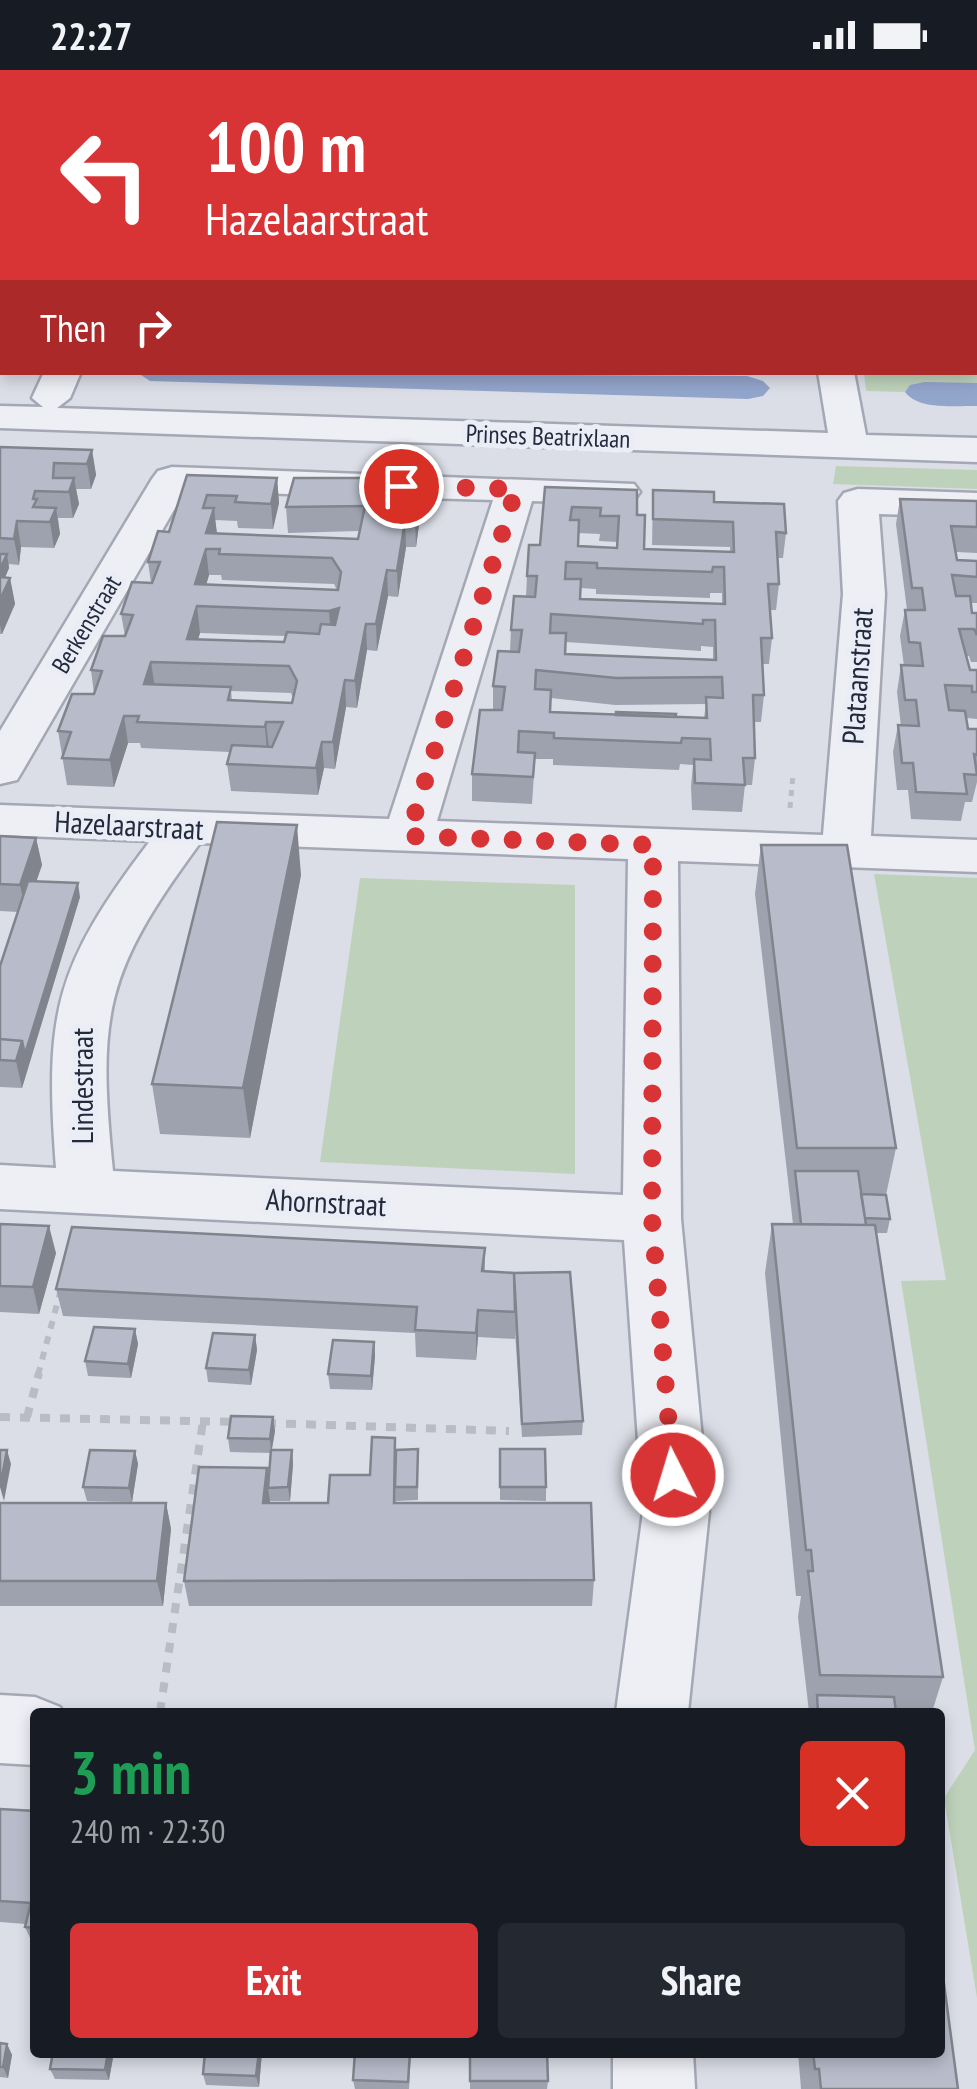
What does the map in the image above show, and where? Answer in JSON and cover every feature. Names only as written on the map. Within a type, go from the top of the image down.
[{"type":"street","points":[[837,375],[849,446]]},
{"type":"street","name":"Prinses Beatrixlaan","points":[[0,417],[977,450]]},
{"type":"street","name":"Berkenstraat","points":[[0,770],[172,478],[516,489]]},
{"type":"street","points":[[408,836],[516,489],[634,492]]},
{"type":"street","name":"Plataanstraat","points":[[846,851],[864,594],[858,501],[977,505]]},
{"type":"street","name":"Hazelaarstraat","points":[[0,820],[977,856]]},
{"type":"street","name":"Lindestraat","points":[[86,1192],[78,1036],[92,976],[131,900],[185,829]]},
{"type":"street","points":[[652,1708],[676,1512],[652,1219],[653,845]]},
{"type":"street","name":"Ahornstraat","points":[[0,1187],[652,1219]]},
{"type":"street","points":[[0,1729],[30,1731]]},
{"type":"street","points":[[652,2058],[654,2089]]},
{"type":"path","points":[[28,1418],[86,1192]]},
{"type":"path","points":[[0,1417],[241,1422]]},
{"type":"path","points":[[161,1708],[203,1420]]},
{"type":"path","points":[[260,1422],[510,1431]]},
{"type":"green space","points":[[864,375],[977,375],[977,383],[910,385],[905,392],[866,391]]},
{"type":"green space","points":[[836,466],[977,470],[977,489],[833,484]]},
{"type":"green space","points":[[874,874],[977,878],[977,1998],[945,1804],[945,1796],[975,1750],[901,1281],[946,1280]]},
{"type":"green space","points":[[360,878],[575,885],[575,1174],[320,1162]]},
{"type":"water","points":[[141,375],[747,376],[770,388],[763,396],[748,399],[150,381]]},
{"type":"water","points":[[977,383],[977,406],[929,405],[905,392],[910,385]]},
{"type":"building","points":[[0,447],[92,450],[87,464],[54,463],[53,478],[74,478],[69,492],[35,491],[33,507],[56,508],[50,522],[17,521],[14,539],[0,538]]},
{"type":"building","points":[[187,475],[277,478],[271,504],[235,502],[237,496],[207,495],[203,508],[214,508],[206,533],[358,539],[365,506],[286,507],[294,478],[371,478],[369,490],[420,492],[415,521],[405,521],[397,571],[387,570],[376,624],[366,624],[355,681],[345,680],[333,742],[322,742],[316,768],[227,764],[232,745],[272,747],[283,722],[266,722],[265,727],[137,722],[139,716],[124,716],[110,760],[62,758],[71,732],[58,731],[72,694],[94,694],[102,671],[91,670],[103,636],[125,636],[133,615],[121,614],[132,582],[152,583],[160,562],[148,562],[158,531],[169,532]],"holes":[[[206,549],[220,549],[219,554],[332,558],[341,572],[338,590],[195,584]],[[197,606],[329,611],[339,608],[335,625],[321,624],[319,634],[287,632],[284,642],[187,639]],[[151,662],[289,666],[297,681],[292,703],[228,700],[231,687],[144,684]]]},
{"type":"building","points":[[545,487],[637,490],[637,515],[645,515],[644,549],[734,552],[733,522],[653,519],[653,490],[714,492],[714,502],[784,504],[786,533],[776,532],[779,584],[768,584],[772,638],[761,638],[764,695],[753,695],[755,758],[743,758],[745,785],[695,783],[694,759],[711,760],[710,739],[682,738],[681,743],[554,738],[554,733],[519,731],[518,752],[535,753],[533,777],[472,774],[480,710],[502,710],[505,687],[493,686],[498,651],[519,652],[522,630],[511,630],[514,596],[535,597],[537,576],[527,576],[529,545],[540,545]],"holes":[[[572,507],[601,508],[600,516],[619,516],[617,548],[578,546],[579,520],[570,520]],[[566,562],[597,563],[597,568],[712,572],[713,567],[724,567],[725,604],[580,599],[581,579],[565,579]],[[551,614],[703,624],[703,620],[715,620],[716,660],[565,654],[566,633],[550,633]],[[536,670],[616,678],[722,677],[723,698],[706,697],[707,718],[550,712],[551,690],[535,689]]]},
{"type":"building","points":[[900,499],[977,501],[977,527],[951,526],[957,560],[977,561],[977,577],[952,575],[956,596],[970,596],[972,613],[977,613],[977,635],[974,629],[959,629],[970,670],[977,670],[977,692],[972,692],[972,686],[945,685],[949,710],[965,711],[968,729],[977,729],[977,775],[964,774],[967,794],[916,792],[913,763],[902,763],[898,725],[919,726],[916,700],[905,700],[901,665],[923,666],[920,643],[909,642],[905,610],[925,610],[922,588],[912,588]]},
{"type":"building","points":[[0,577],[10,578],[0,600]]},
{"type":"building","points":[[616,712],[676,714],[675,717]]},
{"type":"building","points":[[217,822],[297,825],[243,1088],[152,1084]]},
{"type":"building","points":[[0,836],[36,838],[20,885],[0,884]]},
{"type":"building","points":[[761,845],[847,845],[896,1148],[797,1148]]},
{"type":"building","points":[[28,881],[78,883],[25,1054],[22,1041],[0,1039],[0,966]]},
{"type":"building","points":[[0,1039],[22,1041],[16,1061],[0,1060]]},
{"type":"building","points":[[795,1171],[858,1171],[866,1225],[801,1224]]},
{"type":"building","points":[[861,1194],[886,1195],[890,1219],[865,1218]]},
{"type":"building","points":[[0,1224],[49,1226],[33,1287],[0,1286]]},
{"type":"building","points":[[772,1224],[875,1225],[943,1677],[820,1675],[808,1571],[813,1571],[811,1550],[806,1550]]},
{"type":"building","points":[[72,1227],[485,1248],[482,1271],[514,1273],[515,1312],[478,1310],[476,1333],[415,1330],[417,1307],[56,1289]]},
{"type":"building","points":[[570,1272],[583,1421],[522,1424],[514,1273]]},
{"type":"building","points":[[94,1327],[135,1329],[128,1364],[85,1361]]},
{"type":"building","points":[[213,1333],[255,1335],[249,1370],[206,1368]]},
{"type":"building","points":[[333,1340],[374,1342],[371,1376],[328,1374]]},
{"type":"building","points":[[231,1416],[273,1417],[270,1439],[228,1438]]},
{"type":"building","points":[[372,1437],[395,1438],[394,1503],[591,1503],[594,1580],[184,1581],[199,1467],[267,1468],[263,1503],[328,1503],[330,1475],[370,1475]]},
{"type":"building","points":[[418,1449],[417,1487],[395,1487],[396,1450]]},
{"type":"building","points":[[500,1449],[545,1449],[546,1487],[500,1487]]},
{"type":"building","points":[[0,1450],[7,1450],[0,1487]]},
{"type":"building","points":[[90,1450],[135,1451],[129,1488],[83,1487]]},
{"type":"building","points":[[271,1450],[292,1450],[288,1487],[268,1488]]},
{"type":"building","points":[[0,1503],[166,1503],[157,1581],[0,1581]]},
{"type":"building","points":[[817,1695],[894,1697],[895,1708],[818,1708]]},
{"type":"building","points":[[0,1809],[30,1811],[30,1903],[0,1901]]},
{"type":"building","points":[[945,1992],[958,2089],[821,2089],[819,2069],[815,2069],[814,2058],[945,2058]]},
{"type":"building","points":[[0,2043],[7,2044],[3,2067],[0,2067]]},
{"type":"building","points":[[52,2058],[107,2058],[105,2070],[50,2069]]},
{"type":"building","points":[[204,2058],[258,2058],[256,2076],[203,2074]]},
{"type":"building","points":[[355,2058],[410,2058],[408,2082],[353,2080]]},
{"type":"building","points":[[470,2058],[547,2058],[548,2081],[470,2081]]},
{"type":"route","points":[[401,486],[516,489],[408,836],[653,845],[652,1219],[673,1475]]}]
